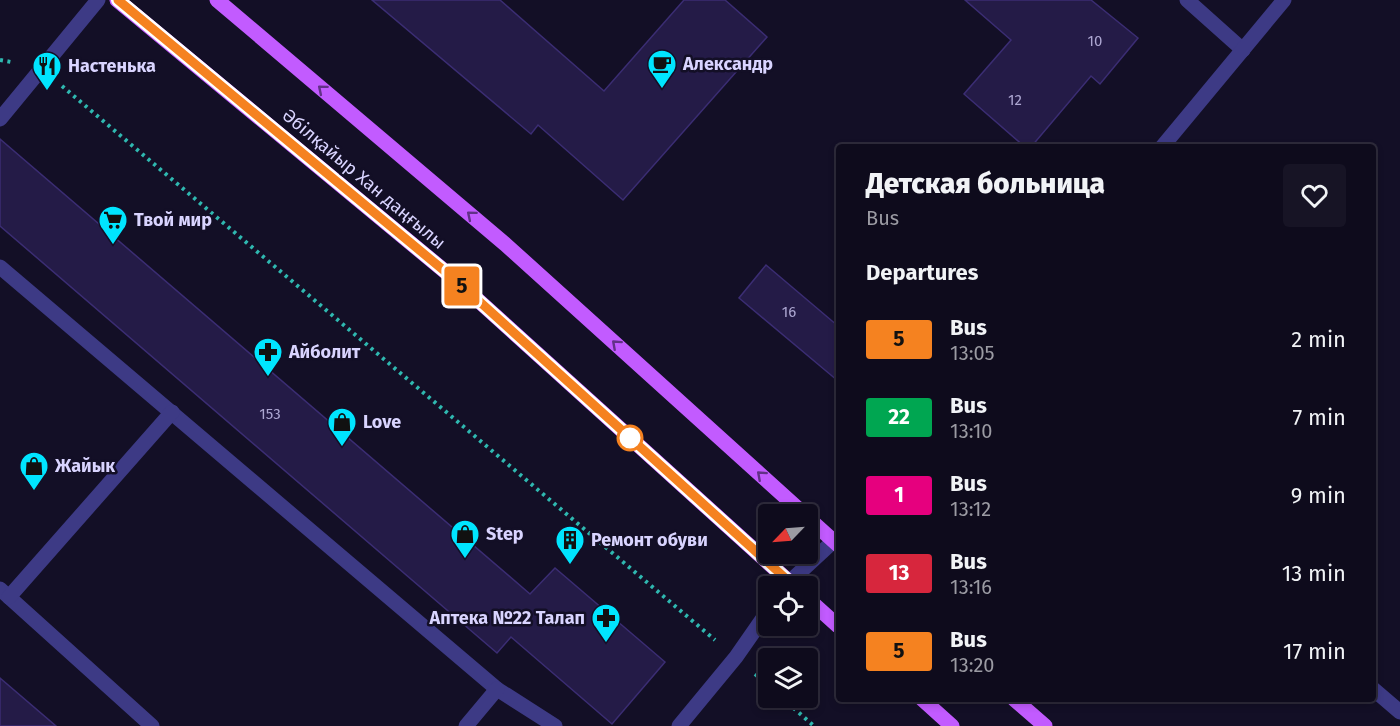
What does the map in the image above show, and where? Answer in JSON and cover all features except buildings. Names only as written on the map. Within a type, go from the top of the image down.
[{"type":"main road","name":"Әбілқайыр Хан даңғылы","points":[[117,0],[459,283],[779,576]]},
{"type":"main road","points":[[217,0],[505,243],[793,504]]},
{"type":"main road","points":[[818,526],[836,540]]},
{"type":"main road","points":[[818,608],[836,624]]},
{"type":"main road","points":[[925,702],[952,726]]},
{"type":"main road","points":[[1017,702],[1045,726]]},
{"type":"street","points":[[0,119],[98,0]]},
{"type":"street","points":[[1187,0],[1243,50]]},
{"type":"street","points":[[1165,144],[1284,0]]},
{"type":"street","points":[[0,267],[497,689],[555,726]]},
{"type":"street","points":[[152,726],[5,593],[172,412]]},
{"type":"street","points":[[799,576],[836,542]]},
{"type":"street","points":[[679,726],[736,657],[758,625]]},
{"type":"street","points":[[465,726],[497,689]]},
{"type":"street","points":[[1376,691],[1400,712]]},
{"type":"path","points":[[0,60],[41,68],[758,677]]},
{"type":"path","points":[[793,708],[813,726]]},
{"type":"bus line","name":"5","points":[[118,0],[459,283],[783,576]]},
{"type":"place","name":"Александр","points":[[662,90]]},
{"type":"place","name":"Настенька","points":[[47,92]]},
{"type":"place","name":"Твой мир","points":[[113,246]]},
{"type":"place","name":"Айболит","points":[[268,378]]},
{"type":"place","name":"Love","points":[[342,448]]},
{"type":"place","name":"Жайык","points":[[34,492]]},
{"type":"place","name":"Step","points":[[465,560]]},
{"type":"place","name":"Ремонт обуви","points":[[570,566]]},
{"type":"place","name":"Аптека №22 Талап","points":[[606,644]]}]
